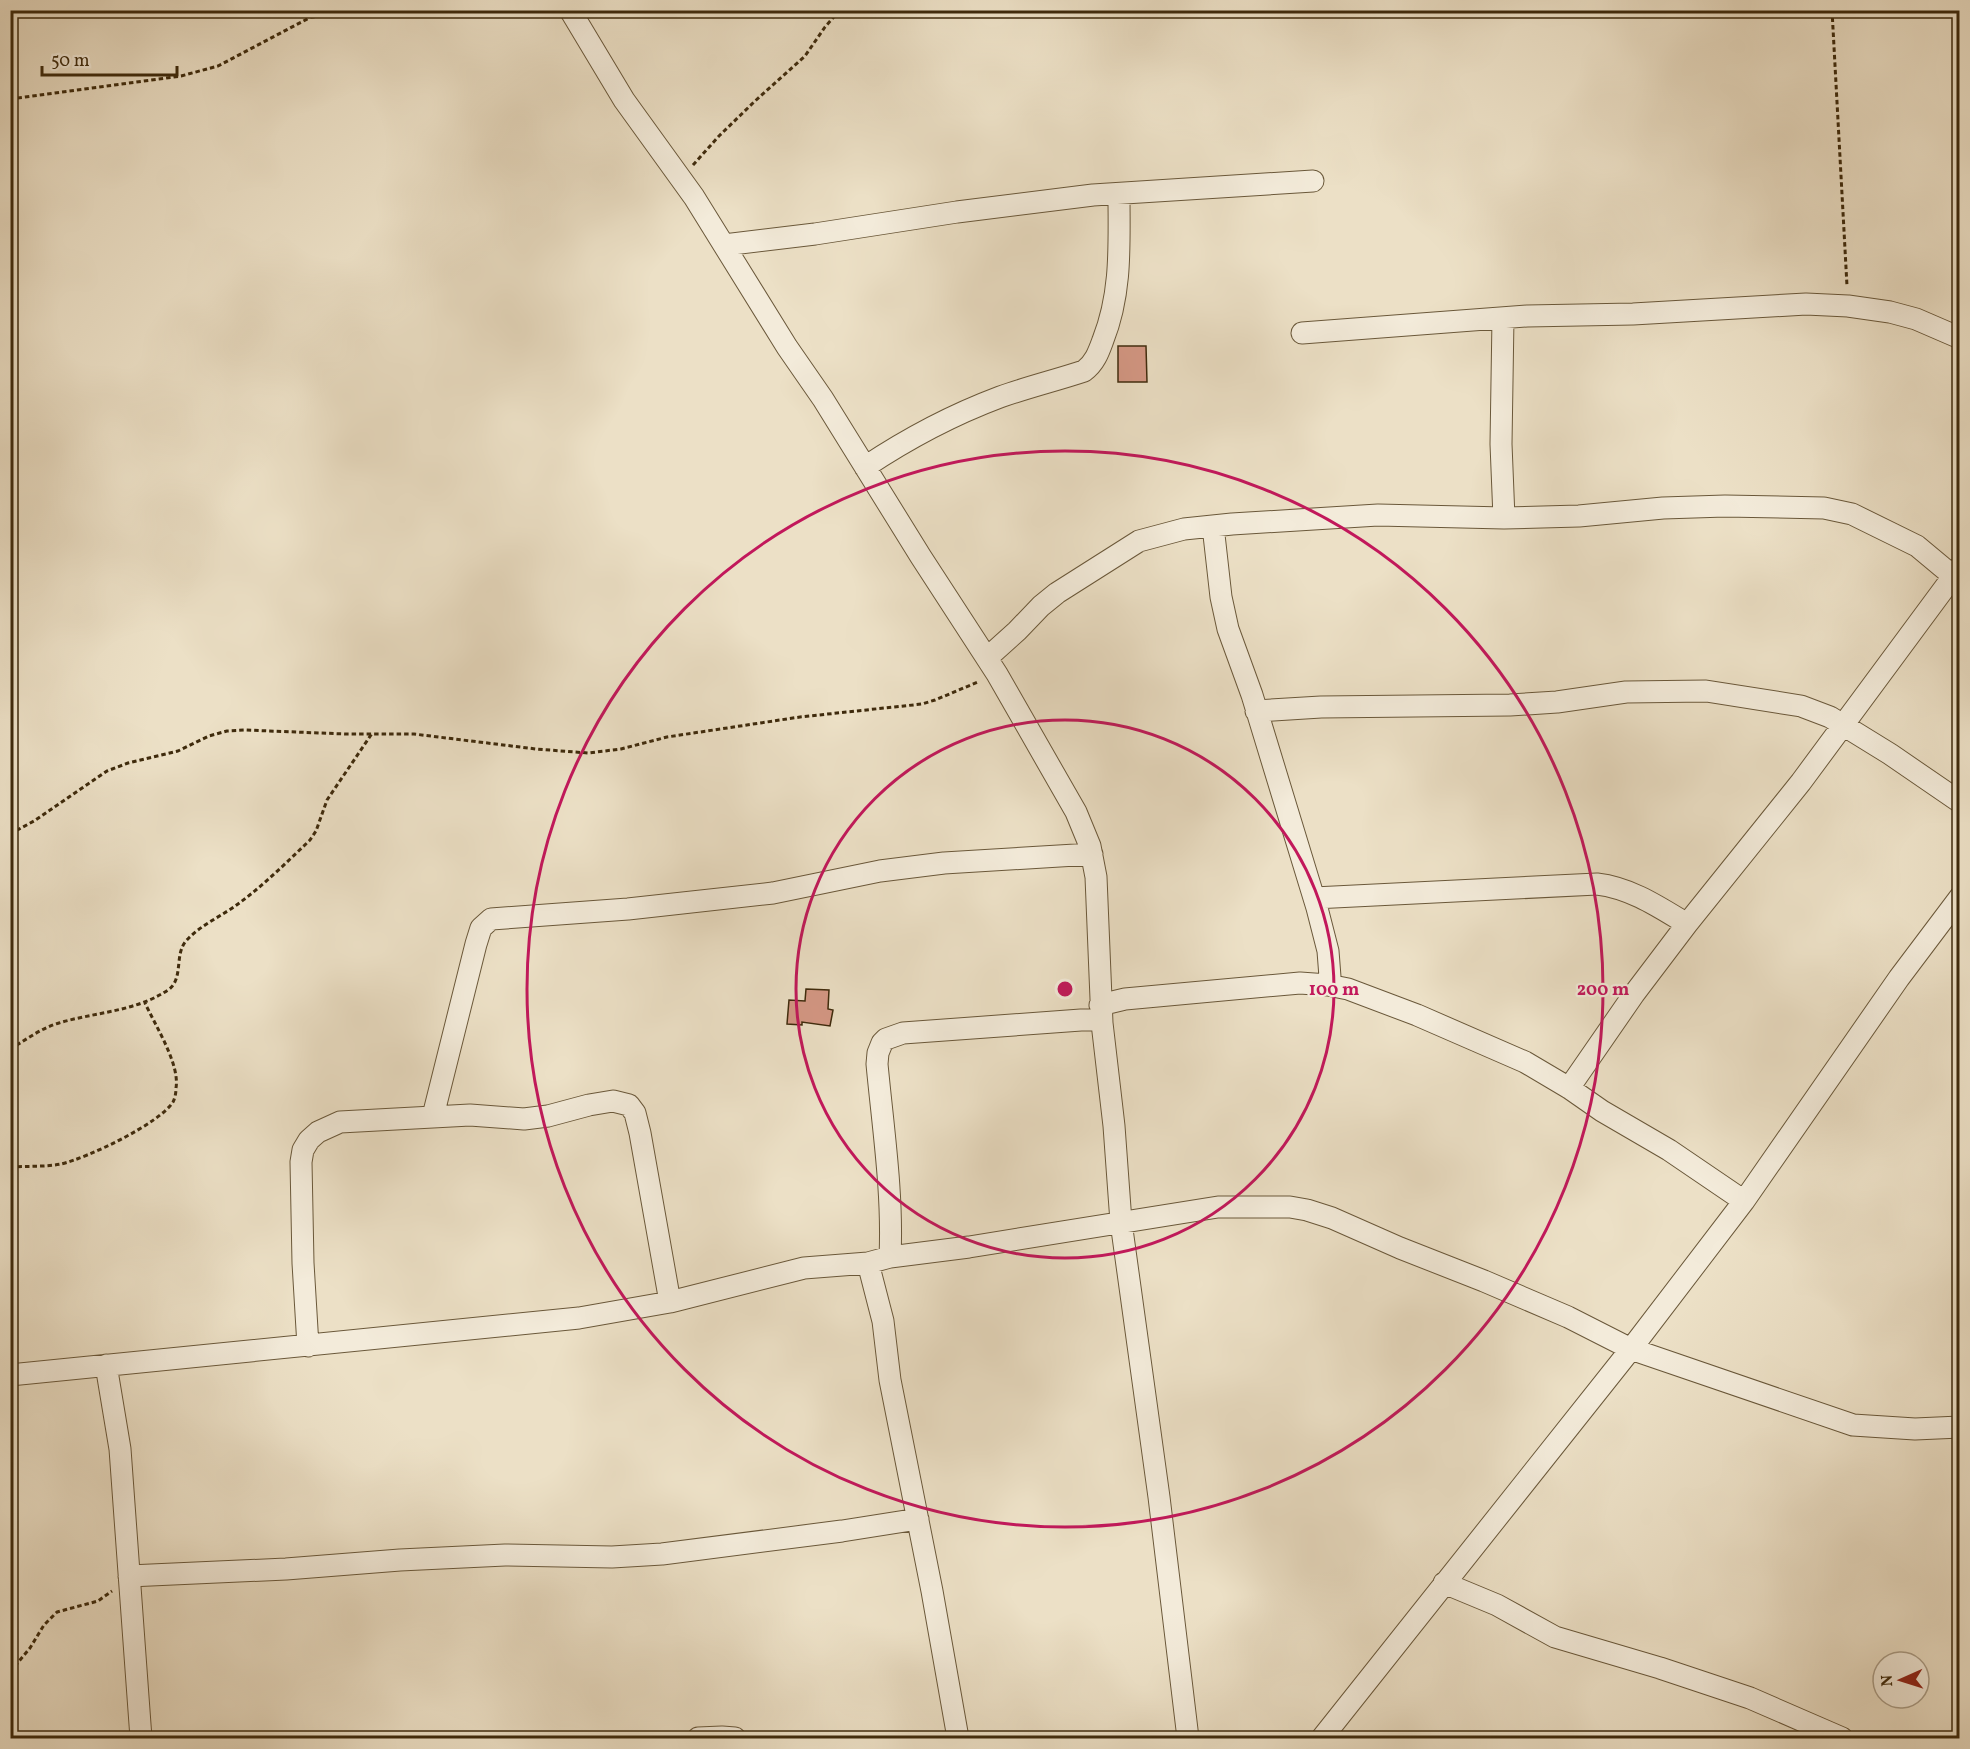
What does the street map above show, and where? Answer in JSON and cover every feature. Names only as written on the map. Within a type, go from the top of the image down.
[{"type":"street","points":[[570,10],[624,100],[724,245],[992,666],[1076,812],[1092,854],[1096,877],[1101,1014],[1114,1126],[1121,1222],[1159,1497],[1188,1738]]},
{"type":"street","points":[[724,245],[815,234],[957,212],[1119,194],[1313,181]]},
{"type":"street","points":[[864,467],[921,432],[974,408],[1084,370],[1091,365],[1107,332],[1118,285],[1119,194]]},
{"type":"street","points":[[1302,333],[1503,318],[1633,314],[1806,304],[1848,306],[1890,312],[1916,319],[1959,338]]},
{"type":"street","points":[[1503,318],[1501,444],[1504,518]]},
{"type":"street","points":[[992,666],[1049,599],[1139,541],[1185,529],[1213,526],[1378,515],[1504,518],[1579,516],[1663,508],[1824,508],[1852,514],[1917,546],[1956,572],[1801,782],[1634,994],[1569,1088]]},
{"type":"street","points":[[1213,526],[1216,565],[1227,629],[1256,711],[1314,898],[1328,951],[1330,976],[1328,985]]},
{"type":"street","points":[[1256,711],[1321,706],[1510,705],[1557,702],[1626,692],[1706,691],[1801,706],[1830,717],[1890,754],[1959,802]]},
{"type":"street","points":[[433,1116],[476,944],[481,928],[491,919],[628,909],[772,893],[880,871],[944,863],[1092,854]]},
{"type":"street","points":[[1314,898],[1598,884],[1618,887],[1636,895],[1687,924]]},
{"type":"street","points":[[1322,1738],[1631,1349],[1744,1201],[1899,978],[1959,897]]},
{"type":"street","points":[[890,1257],[890,1204],[877,1064],[882,1043],[892,1036],[914,1032],[1099,1020],[1101,1014],[1125,999],[1300,983],[1348,989],[1525,1062],[1602,1111],[1670,1150],[1744,1201]]},
{"type":"street","points":[[308,1346],[301,1162],[303,1150],[309,1140],[318,1132],[340,1122],[470,1115],[525,1119],[613,1101],[629,1106],[635,1113],[640,1133],[670,1302]]},
{"type":"street","points":[[10,1375],[569,1319],[670,1302],[804,1268],[868,1263],[890,1257],[1218,1208],[1270,1206],[1307,1210],[1568,1317],[1631,1349],[1853,1425],[1915,1428],[1959,1427]]},
{"type":"street","points":[[868,1263],[882,1322],[890,1380],[958,1738]]},
{"type":"street","points":[[106,1365],[120,1449],[141,1738],[134,1738]]},
{"type":"street","points":[[129,1576],[505,1555],[612,1557],[662,1554],[918,1519]]},
{"type":"street","points":[[1444,1583],[1497,1605],[1555,1637],[1750,1698],[1842,1738]]},
{"type":"street","points":[[698,1738],[735,1738]]},
{"type":"path","points":[[10,99],[181,76],[218,66],[311,17],[321,14],[342,15],[381,10]]},
{"type":"path","points":[[681,180],[726,129],[805,56],[840,10]]},
{"type":"path","points":[[1832,10],[1848,306]]},
{"type":"path","points":[[10,834],[34,821],[107,771],[128,763],[178,751],[209,736],[227,731],[414,734],[588,753],[667,737],[800,717],[922,704],[935,700],[992,666]]},
{"type":"path","points":[[10,1049],[55,1024],[145,1002],[170,989],[176,982],[180,953],[184,943],[195,932],[224,915],[250,895],[310,840],[316,831],[327,800],[373,732]]},
{"type":"path","points":[[10,1167],[59,1164],[82,1158],[140,1128],[165,1111],[174,1100],[177,1086],[175,1068],[145,1002]]},
{"type":"path","points":[[10,1671],[30,1648],[52,1615],[63,1609],[103,1599],[129,1576]]},
{"type":"building","points":[[1118,346],[1146,346],[1147,382],[1118,382]]},
{"type":"building","points":[[806,989],[829,990],[828,1009],[833,1010],[830,1026],[802,1022],[802,1025],[787,1024],[789,1000],[805,1001]]}]
